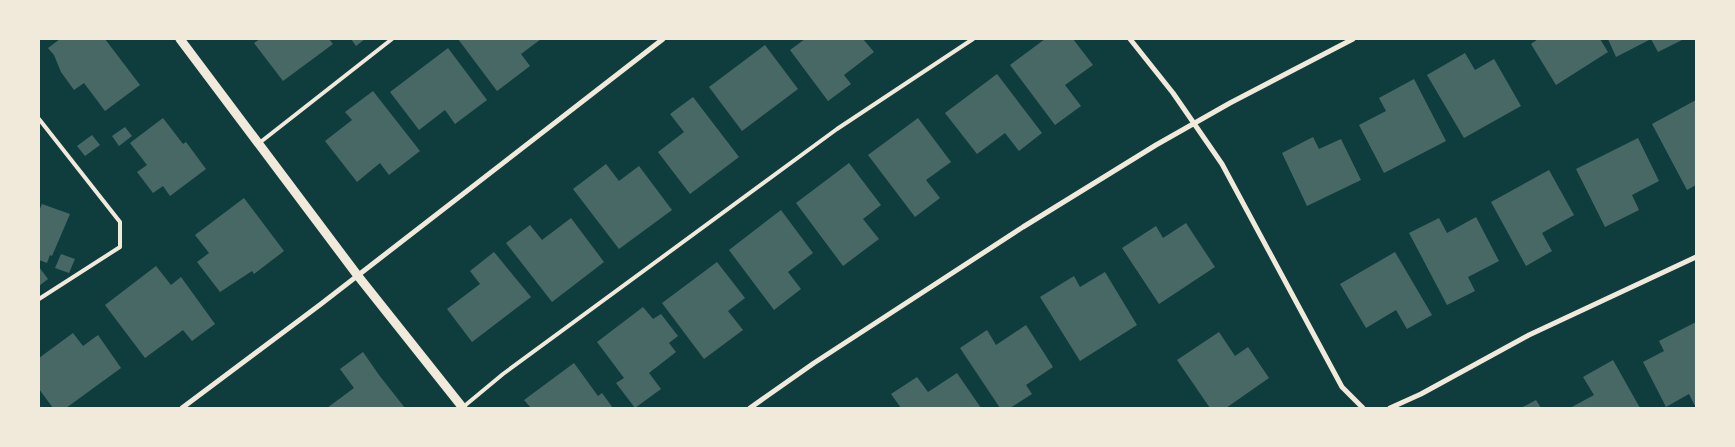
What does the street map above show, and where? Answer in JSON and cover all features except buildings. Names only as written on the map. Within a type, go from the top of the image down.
[{"type":"street","points":[[180,39],[358,276],[462,408]]},
{"type":"street","points":[[182,408],[358,276],[663,39]]},
{"type":"street","points":[[1130,39],[1173,93],[1222,164],[1342,388],[1363,408]]},
{"type":"street","points":[[750,408],[814,362],[1023,227],[1230,103],[1353,39]]},
{"type":"street","points":[[1390,408],[1421,394],[1529,335],[1696,257]]},
{"type":"lane","points":[[258,144],[392,39]]},
{"type":"lane","points":[[462,408],[503,374],[838,129],[973,39]]},
{"type":"lane","points":[[39,119],[120,222],[120,247],[39,299]]}]
